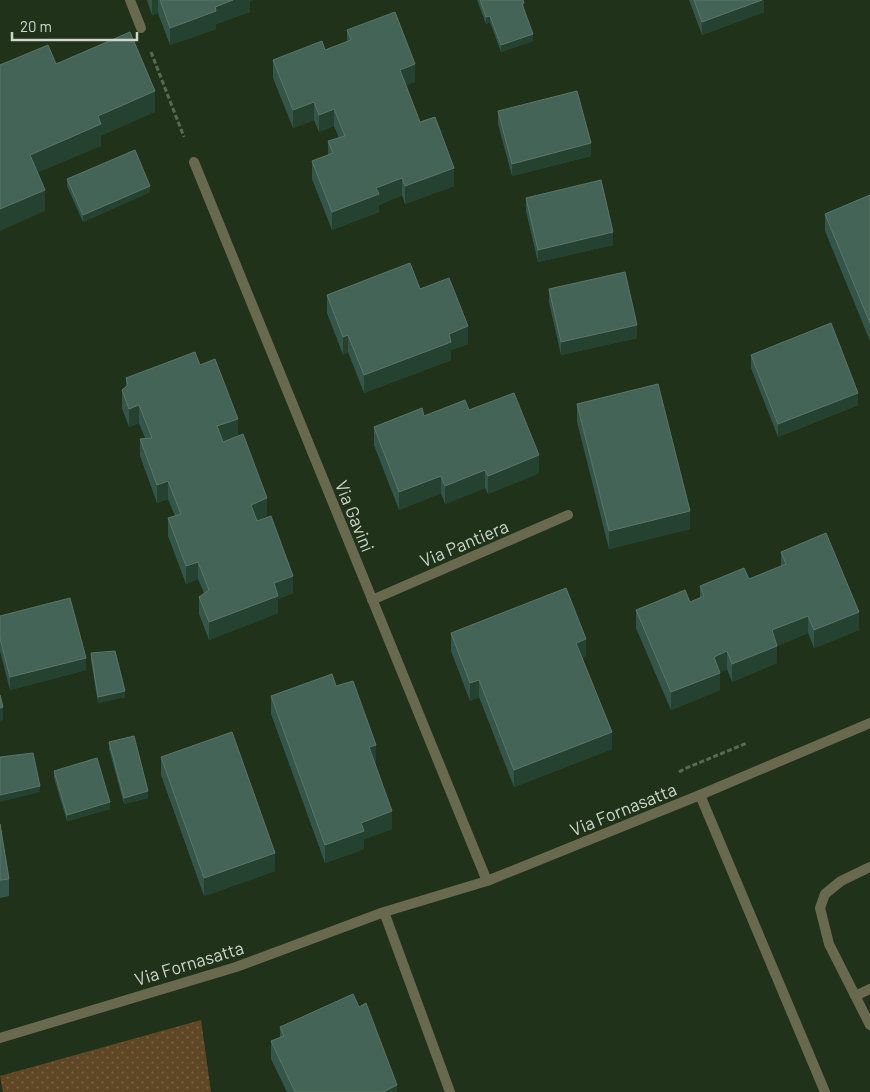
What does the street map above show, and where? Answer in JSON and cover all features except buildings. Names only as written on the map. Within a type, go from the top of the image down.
[{"type":"street","points":[[130,0],[141,28]]},
{"type":"street","name":"Via Gavini","points":[[194,162],[487,881]]},
{"type":"street","name":"Via Pantiera","points":[[372,600],[568,515]]},
{"type":"street","name":"Via Fornasatta","points":[[0,1038],[236,967],[384,912],[487,881],[700,795],[870,723]]},
{"type":"street","points":[[700,795],[825,1092]]},
{"type":"street","points":[[870,867],[841,881],[825,894],[820,908],[830,944],[870,1025]]},
{"type":"street","points":[[384,912],[450,1092]]},
{"type":"street","points":[[855,996],[870,989]]},
{"type":"path","points":[[141,28],[194,162]]},
{"type":"shaded area","points":[[201,1020],[211,1092],[3,1092],[0,1076]]}]
